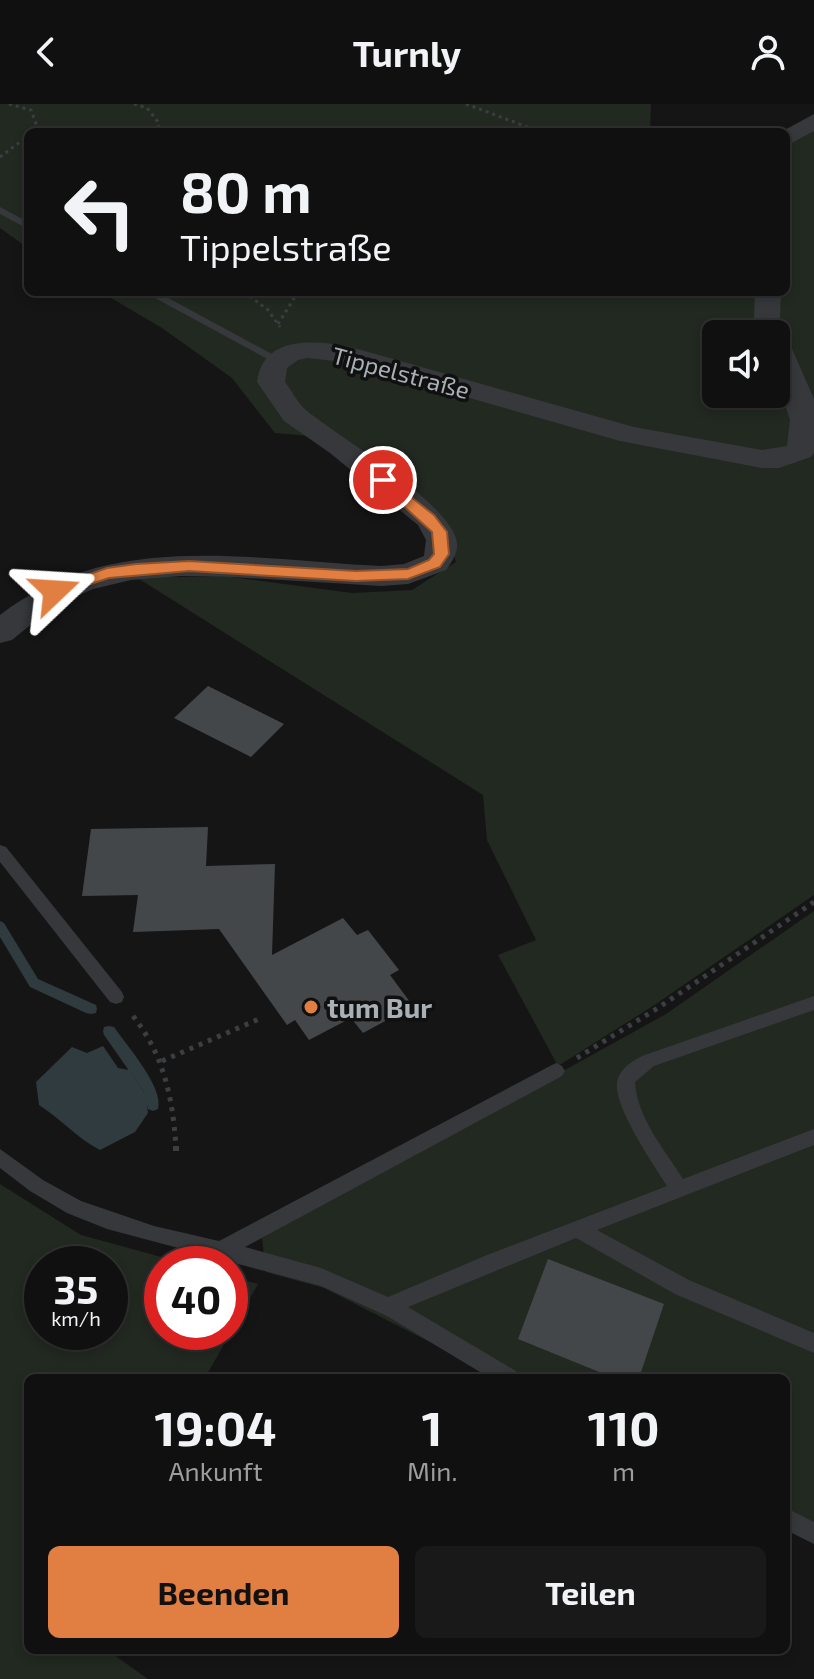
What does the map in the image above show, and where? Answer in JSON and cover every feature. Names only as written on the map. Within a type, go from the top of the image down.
[{"type":"street","points":[[790,136],[814,121]]},
{"type":"street","points":[[768,296],[768,320]]},
{"type":"street","name":"Tippelstraße","points":[[282,357],[306,350],[347,354],[630,435],[762,459],[779,459],[801,451],[813,430],[808,397],[790,367]]},
{"type":"street","points":[[0,632],[55,591],[107,573],[189,566],[381,576],[408,574],[435,563],[442,554],[440,532],[402,494],[294,415],[271,382],[282,357]]},
{"type":"lane","points":[[0,210],[24,224]]},
{"type":"lane","points":[[157,296],[282,357]]},
{"type":"lane","points":[[0,851],[116,997]]},
{"type":"lane","points":[[679,1189],[629,1103],[625,1085],[631,1072],[648,1061],[814,1003]]},
{"type":"lane","points":[[228,1246],[556,1071]]},
{"type":"lane","points":[[386,1307],[814,1137]]},
{"type":"lane","points":[[0,1157],[84,1214],[166,1239],[205,1246]]},
{"type":"lane","points":[[577,1229],[682,1287],[814,1343]]},
{"type":"lane","points":[[248,1256],[326,1278],[386,1307],[502,1374]]},
{"type":"lane","points":[[790,1521],[814,1533]]},
{"type":"path","points":[[9,104],[31,110],[38,128]]},
{"type":"path","points":[[134,104],[147,108],[159,123],[158,128]]},
{"type":"path","points":[[466,104],[530,128]]},
{"type":"path","points":[[0,157],[24,139]]},
{"type":"path","points":[[249,296],[268,310],[287,336],[282,357]]},
{"type":"path","points":[[278,324],[296,296]]},
{"type":"path","points":[[556,1071],[658,1008],[814,902]]},
{"type":"path","points":[[116,997],[140,1024],[162,1061],[174,1106],[176,1152]]},
{"type":"path","points":[[162,1061],[259,1019]]},
{"type":"shaded area","points":[[0,104],[651,104],[650,128],[24,128],[24,245],[0,228]]},
{"type":"shaded area","points":[[814,131],[814,895],[656,1004],[558,1066],[498,955],[536,940],[487,840],[483,795],[136,577],[232,577],[352,593],[412,590],[456,562],[442,520],[344,439],[275,433],[232,378],[162,328],[108,296],[790,296],[790,137]]},
{"type":"shaded area","points":[[814,911],[814,1538],[790,1526],[790,1374],[492,1374],[324,1288],[266,1272],[262,1238],[666,1014]]},
{"type":"shaded area","points":[[103,1046],[118,1068],[129,1070],[146,1095],[148,1113],[135,1132],[100,1150],[39,1105],[36,1082],[72,1047],[87,1053]]},
{"type":"shaded area","points":[[0,1184],[81,1235],[121,1246],[24,1246],[24,1350],[128,1350],[128,1248],[144,1252],[144,1350],[221,1350],[207,1374],[24,1374],[24,1654],[113,1654],[148,1679],[0,1679]]},
{"type":"shaded area","points":[[248,1281],[258,1284],[248,1302]]},
{"type":"building","points":[[208,686],[284,724],[251,757],[174,718]]},
{"type":"building","points":[[208,827],[206,866],[275,864],[272,955],[343,918],[357,935],[368,930],[399,970],[390,975],[413,1006],[363,1033],[351,1018],[309,1040],[295,1020],[287,1025],[219,929],[133,932],[138,895],[82,896],[91,829]]},
{"type":"building","points":[[548,1259],[664,1304],[640,1374],[604,1374],[518,1339]]},
{"type":"waterway","points":[[0,926],[34,983],[91,1009]]},
{"type":"waterway","points":[[109,1031],[150,1090],[153,1105]]},
{"type":"place","name":"tum Bur","points":[[311,1007]]},
{"type":"route","points":[[55,591],[107,573],[136,569],[189,566],[356,576],[408,574],[423,570],[442,554],[440,532],[429,518],[383,480]]}]
